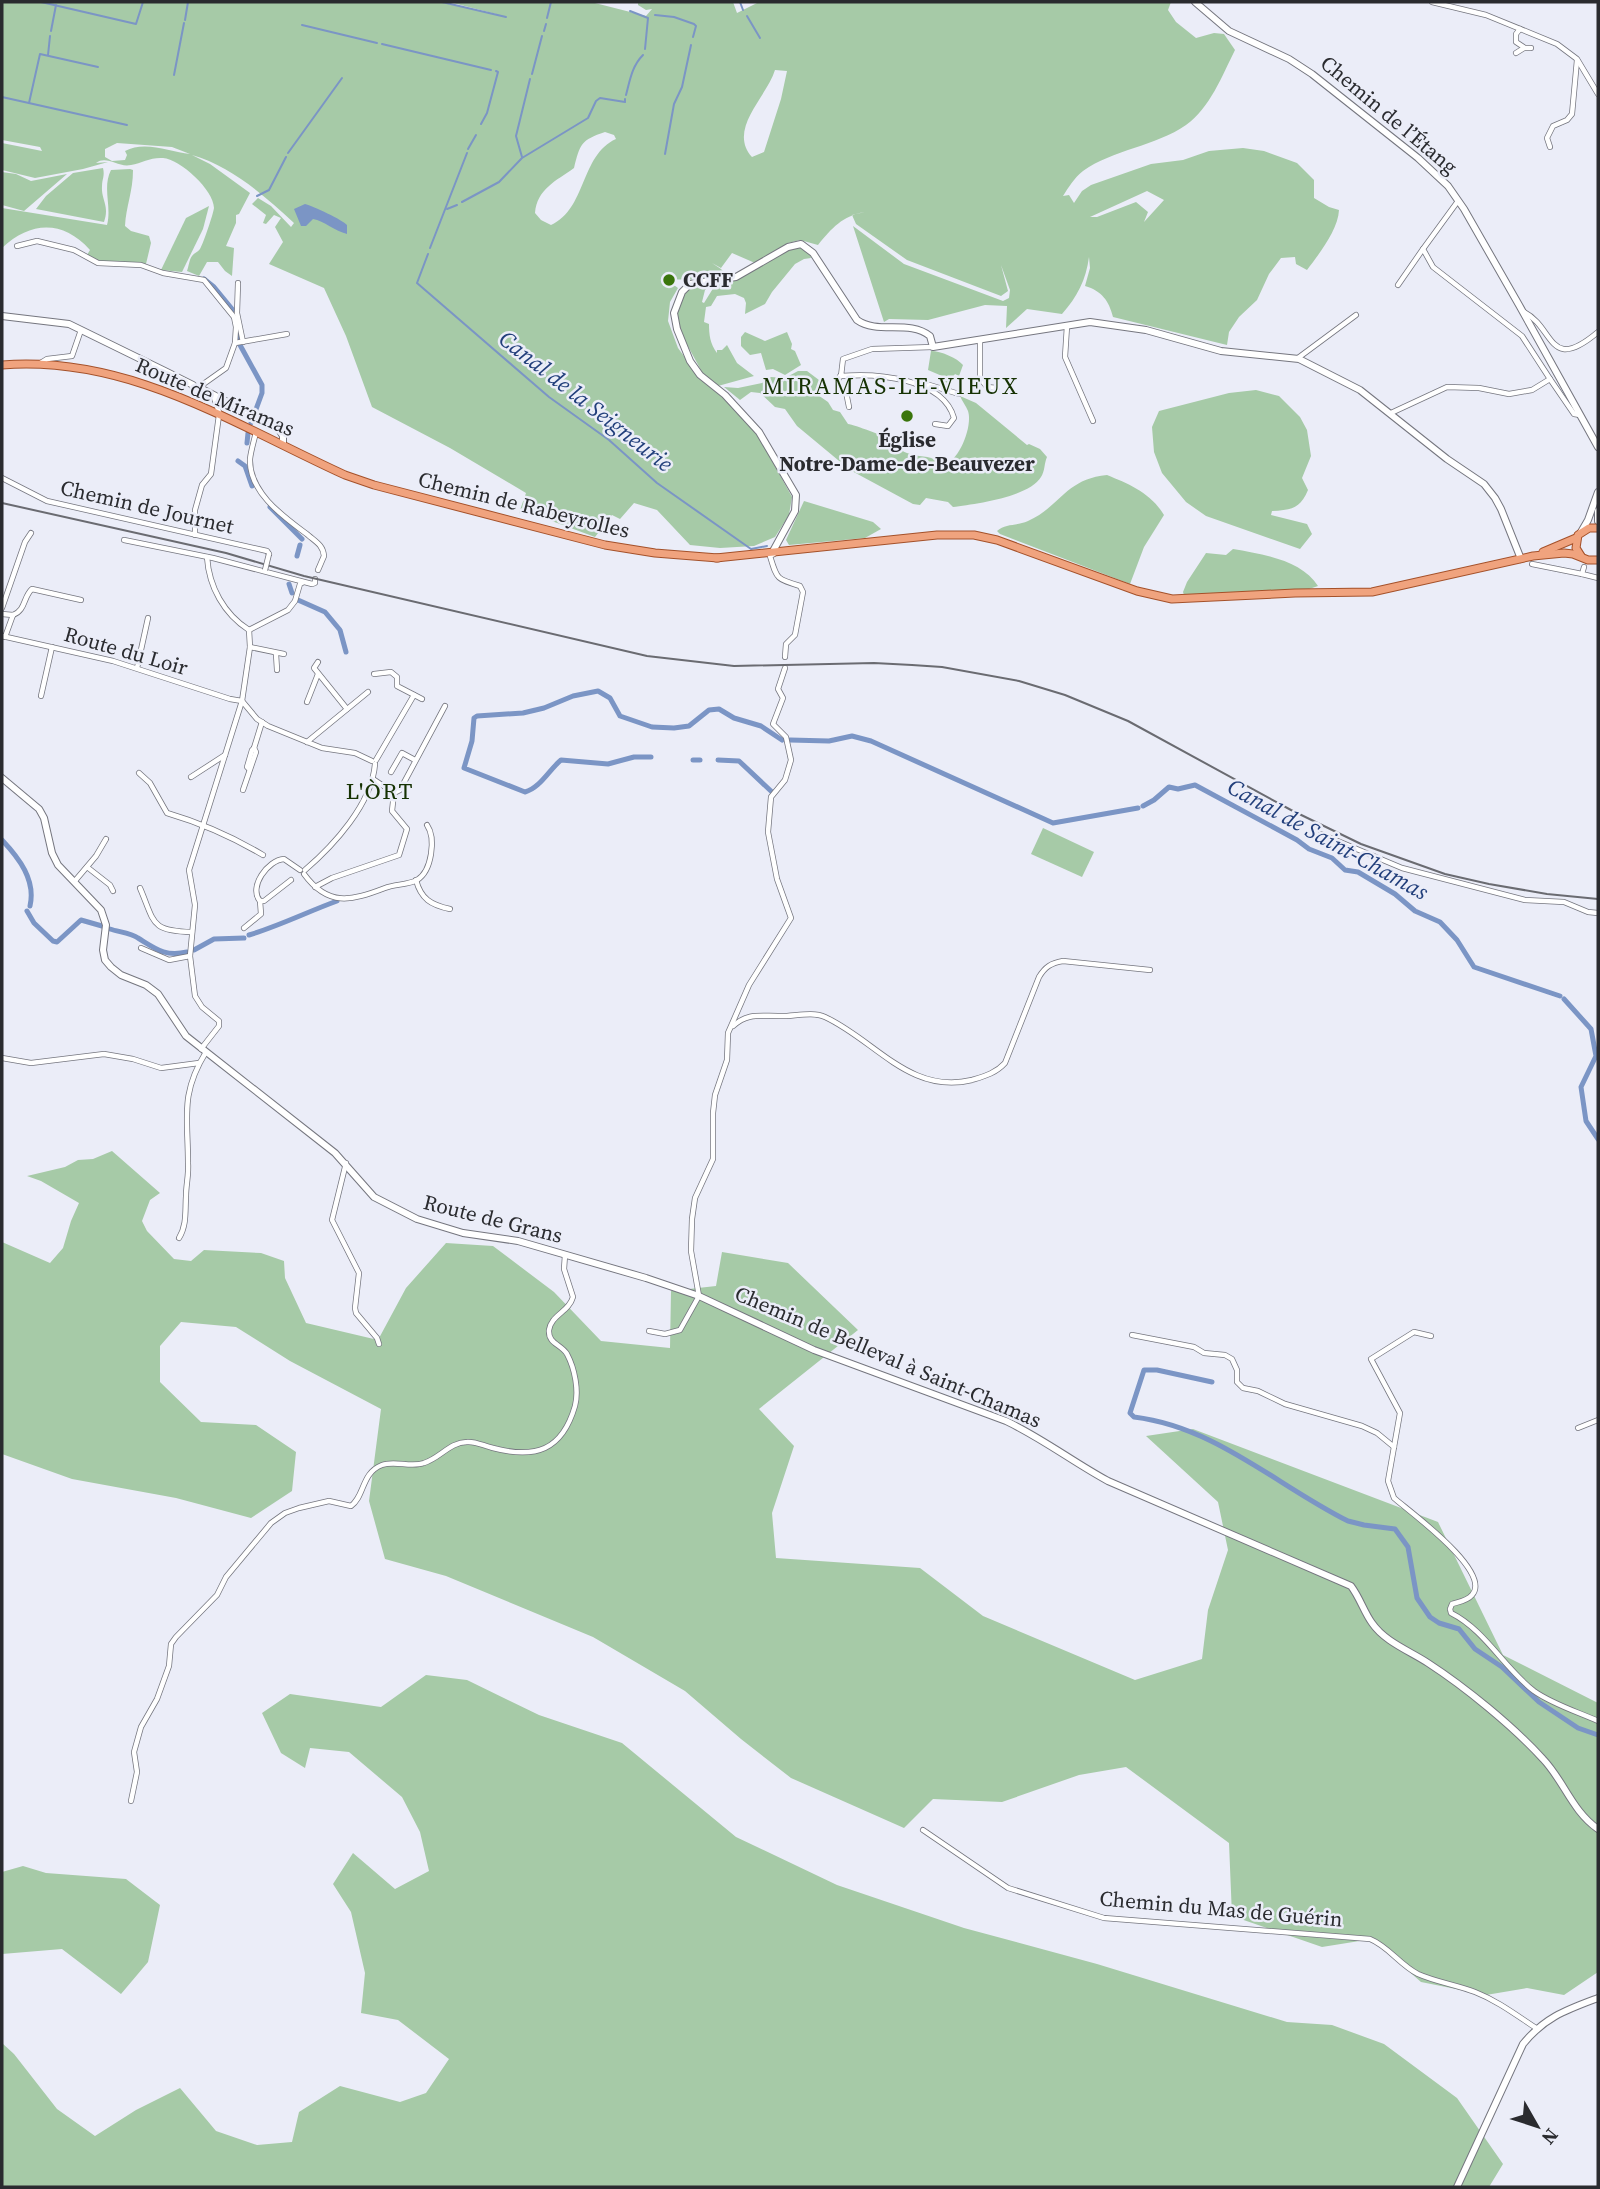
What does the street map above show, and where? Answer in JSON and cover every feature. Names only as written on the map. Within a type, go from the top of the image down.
[{"type":"main road","name":"Route de Miramas","points":[[2,365],[39,363],[95,370],[132,379],[220,415],[328,467]]},
{"type":"main road","name":"Chemin de Rabeyrolles","points":[[328,467],[382,488],[605,545],[655,553],[739,559],[802,548],[840,546]]},
{"type":"main road","name":"Chemin de Rabeyrolles","points":[[1532,560],[1578,536],[1589,527],[1598,528]]},
{"type":"main road","name":"Chemin de Rabeyrolles","points":[[716,558],[937,535],[974,535],[1010,544],[1137,591],[1172,599],[1372,592],[1521,559],[1532,560],[1564,553],[1590,561]]},
{"type":"main road","points":[[1578,536],[1576,548],[1590,561]]},
{"type":"street","name":"Chemin de l’Étang","points":[[1195,2],[1228,31],[1289,59],[1312,74],[1439,176],[1459,200],[1598,447]]},
{"type":"street","points":[[1432,2],[1486,15],[1557,44],[1577,59],[1598,94]]},
{"type":"street","points":[[1516,53],[1528,48],[1516,42],[1516,34],[1520,29]]},
{"type":"street","points":[[1550,147],[1546,138],[1553,126],[1567,120],[1572,114],[1577,59]]},
{"type":"street","points":[[1398,285],[1459,200]]},
{"type":"street","points":[[2,316],[62,322],[81,329],[193,385],[194,390],[199,393],[226,368],[235,343],[234,317],[204,280],[163,273],[141,265],[99,263],[74,250],[37,241],[17,246]]},
{"type":"street","points":[[785,657],[786,644],[795,635],[803,592],[800,586],[778,579],[773,569],[772,552],[795,511],[796,495],[759,432],[732,402],[700,375],[690,361],[674,321],[676,305],[686,287],[694,282],[736,277],[794,244],[806,246],[813,253],[857,320],[866,325],[918,329],[930,336],[933,347]]},
{"type":"street","points":[[1423,248],[1433,267],[1522,336],[1574,414],[1581,416]]},
{"type":"street","points":[[239,283],[237,313],[243,342]]},
{"type":"street","points":[[1523,311],[1534,318],[1548,338],[1563,348],[1574,348],[1598,332]]},
{"type":"street","points":[[1297,359],[1356,315]]},
{"type":"street","points":[[849,407],[845,392],[838,381],[843,359],[872,349],[933,347],[1090,322],[1146,330],[1221,351],[1297,359],[1360,390],[1447,459],[1484,484],[1501,509],[1521,559]]},
{"type":"street","points":[[1067,326],[1065,357],[1093,421]]},
{"type":"street","points":[[39,363],[47,359],[72,356],[81,329]]},
{"type":"street","points":[[235,343],[288,334]]},
{"type":"street","points":[[979,341],[980,379],[984,384],[997,388]]},
{"type":"street","points":[[841,368],[841,376],[894,379],[934,391],[950,407],[954,418],[950,424],[934,424]]},
{"type":"street","points":[[1391,413],[1447,387],[1479,388],[1509,394],[1532,390],[1550,379]]},
{"type":"street","points":[[915,384],[923,383],[959,394]]},
{"type":"street","points":[[203,388],[278,428],[283,436],[283,445]]},
{"type":"street","points":[[195,535],[195,510],[202,485],[211,474],[220,415],[213,395]]},
{"type":"street","points":[[256,432],[250,456],[254,479],[272,505],[289,522],[321,545],[324,556],[317,570]]},
{"type":"street","name":"Chemin de Journet","points":[[2,478],[47,501],[267,551],[265,571]]},
{"type":"street","points":[[1578,536],[1588,520],[1598,492]]},
{"type":"street","points":[[1598,511],[1598,521]]},
{"type":"street","points":[[2,608],[24,542],[31,533]]},
{"type":"street","name":"Chemin de Journet","points":[[124,540],[207,557],[303,583]]},
{"type":"street","name":"Chemin de Journet","points":[[207,557],[216,592],[225,609],[249,630]]},
{"type":"street","points":[[1532,560],[1598,578]]},
{"type":"street","points":[[1582,574],[1590,561]]},
{"type":"street","points":[[179,1238],[186,1214],[186,1103],[191,1078],[219,1026],[219,1021],[202,1007],[195,996],[190,956],[195,905],[189,870],[242,701],[250,647],[249,630],[288,610],[295,601],[300,584],[315,583],[314,579]]},
{"type":"street","points":[[4,636],[13,615],[21,610],[33,589],[81,600]]},
{"type":"street","points":[[2,614],[13,615]]},
{"type":"street","points":[[137,668],[148,618]]},
{"type":"street","name":"Route du Loir","points":[[4,636],[137,668],[242,701]]},
{"type":"street","points":[[41,696],[52,647]]},
{"type":"street","points":[[250,647],[284,654]]},
{"type":"street","points":[[276,653],[277,670]]},
{"type":"street","points":[[318,662],[314,668],[347,709]]},
{"type":"street","points":[[733,1027],[749,985],[791,918],[777,879],[767,823],[771,797],[785,780],[791,760],[786,737],[773,724],[783,698],[778,689],[785,667]]},
{"type":"street","points":[[374,674],[391,672],[397,677],[397,687],[422,699]]},
{"type":"street","points":[[307,702],[318,674]]},
{"type":"street","points":[[307,743],[368,692]]},
{"type":"street","points":[[303,871],[342,833],[360,806],[373,779],[375,762],[414,695]]},
{"type":"street","points":[[242,701],[262,721],[307,743],[322,748],[355,752],[375,762]]},
{"type":"street","points":[[394,793],[402,788],[444,706]]},
{"type":"street","points":[[243,790],[256,752],[254,748],[262,721]]},
{"type":"street","points":[[391,772],[402,752],[415,760]]},
{"type":"street","points":[[191,777],[225,755]]},
{"type":"street","points":[[139,773],[150,783],[164,811],[204,824],[263,855]]},
{"type":"street","name":"Route de Grans","points":[[2,778],[39,809],[58,865],[106,918],[103,950],[111,967],[158,994],[187,1036],[346,1163],[374,1197],[417,1219],[463,1233],[518,1241],[699,1296]]},
{"type":"street","points":[[373,779],[394,793]]},
{"type":"street","points":[[315,887],[332,878],[399,855],[407,830],[392,811],[394,793]]},
{"type":"street","points":[[244,928],[261,914],[255,886],[277,860],[284,859],[303,871],[320,893],[334,898],[352,899],[416,880],[424,872],[433,848],[433,838],[426,825]]},
{"type":"street","points":[[1321,834],[1402,868],[1525,900],[1564,902],[1588,912],[1598,913]]},
{"type":"street","points":[[74,883],[106,839]]},
{"type":"street","points":[[87,867],[110,885],[113,891]]},
{"type":"street","points":[[260,901],[264,901],[291,880]]},
{"type":"street","points":[[416,880],[423,898],[450,909]]},
{"type":"street","points":[[140,888],[154,922],[160,928],[170,932],[191,932]]},
{"type":"street","points":[[141,948],[169,960],[190,956]]},
{"type":"street","points":[[649,1331],[665,1334],[680,1330],[699,1296],[691,1251],[692,1219],[695,1198],[713,1159],[715,1095],[727,1060],[728,1033],[733,1027],[751,1015],[794,1017],[816,1014],[825,1017],[893,1064],[939,1082],[954,1083],[998,1071],[1005,1063],[1039,977],[1044,968],[1052,963],[1063,961],[1150,970]]},
{"type":"street","points":[[2,1058],[31,1063],[104,1054],[161,1068],[199,1063]]},
{"type":"street","points":[[346,1163],[332,1220],[359,1273],[356,1313],[380,1344]]},
{"type":"street","points":[[131,1801],[137,1772],[134,1752],[141,1727],[157,1699],[169,1666],[171,1644],[217,1595],[226,1577],[271,1523],[292,1510],[329,1501],[351,1506],[356,1502],[369,1474],[381,1466],[420,1465],[435,1459],[454,1444],[469,1441],[516,1453],[535,1453],[551,1446],[564,1430],[578,1392],[565,1352],[550,1340],[549,1332],[551,1323],[566,1310],[573,1297],[564,1269],[565,1255]]},
{"type":"street","name":"Chemin de Belleval à Saint-Chamas","points":[[699,1296],[814,1350],[1006,1421],[1031,1433],[1072,1462],[1108,1481],[1351,1586],[1372,1623],[1391,1641],[1429,1664],[1507,1725],[1543,1759],[1579,1812],[1598,1829]]},
{"type":"street","points":[[1432,1336],[1414,1332],[1371,1359],[1400,1413],[1388,1481],[1390,1492],[1462,1558],[1476,1583],[1471,1597],[1452,1604],[1451,1613],[1468,1622],[1490,1648],[1535,1691],[1598,1721]]},
{"type":"street","points":[[1132,1335],[1194,1347],[1204,1353],[1225,1355],[1232,1359],[1237,1370],[1237,1382],[1243,1388],[1258,1391],[1285,1404],[1362,1426],[1377,1433],[1394,1447]]},
{"type":"street","points":[[1578,1428],[1598,1420]]},
{"type":"street","name":"Chemin du Mas de Guérin","points":[[923,1830],[1007,1888],[1104,1917],[1377,1941],[1398,1961],[1418,1974],[1473,1991],[1499,2003],[1536,2028]]},
{"type":"street","points":[[1457,2187],[1523,2044],[1536,2028],[1548,2019],[1598,1998]]},
{"type":"green space","points":[[2,2],[439,2],[496,14],[449,2],[591,2],[646,16],[652,9],[646,10],[638,5],[638,2],[733,2],[737,13],[759,2],[1171,2],[1168,10],[1176,22],[1196,38],[1214,33],[1224,34],[1235,50],[1215,91],[1202,110],[1186,125],[1161,138],[1095,164],[1077,176],[1063,196],[1069,195],[1074,203],[1082,191],[1091,185],[1151,164],[1183,160],[1209,151],[1243,148],[1264,151],[1297,163],[1314,180],[1314,198],[1339,210],[1332,234],[1307,270],[1296,264],[1295,257],[1281,258],[1269,274],[1257,300],[1239,317],[1229,332],[1227,345],[1113,317],[1104,297],[1085,286],[1090,268],[1089,257],[1080,288],[1062,314],[1027,309],[1006,328],[1007,306],[985,305],[928,320],[889,319],[884,322],[853,226],[904,264],[1003,301],[1009,298],[1010,290],[1001,265],[1008,291],[1001,296],[907,260],[856,224],[852,216],[838,224],[818,245],[800,240],[788,243],[755,263],[732,253],[721,268],[712,263],[728,277],[672,279],[671,283],[678,288],[670,302],[668,321],[678,348],[700,378],[726,398],[752,424],[792,497],[789,515],[775,537],[754,546],[720,548],[690,545],[657,510],[634,503],[620,519],[612,515],[595,537],[541,517],[519,513],[526,493],[450,448],[372,407],[346,336],[324,288],[269,264],[283,242],[275,227],[281,218],[274,215],[266,224],[263,223],[266,215],[252,204],[258,198],[271,206],[291,227],[294,223],[259,193],[220,166],[192,155],[210,164],[250,193],[236,215],[236,223],[226,246],[234,248],[232,276],[218,262],[207,262],[199,276],[187,271],[191,258],[201,246],[214,208],[208,193],[187,170],[163,158],[126,165],[104,160],[96,163],[108,162],[35,178],[2,170],[2,143],[42,151],[40,147],[2,140]],"holes":[[[775,70],[787,71],[764,152],[752,157],[745,146],[746,124]],[[605,132],[614,135],[616,139],[596,157],[578,195],[563,217],[551,225],[541,220],[535,213],[539,198],[548,186],[574,168],[583,144]],[[117,143],[172,147],[190,154],[141,147],[125,151],[125,160],[112,161],[105,157],[105,149]],[[1147,191],[1164,200],[1144,222],[1148,212],[1136,202],[1097,217],[1090,217]]]},
{"type":"green space","points":[[103,168],[102,191],[106,212],[104,222],[36,209],[46,196],[73,173]]},
{"type":"green space","points":[[111,170],[133,170],[133,178],[125,226],[131,231],[149,236],[151,243],[146,264],[108,262],[93,258],[87,255],[90,250],[80,240],[58,229],[35,229],[13,239],[2,248],[2,208],[107,225],[108,177]]},
{"type":"green space","points":[[2,172],[16,174],[31,181],[67,174],[24,211],[2,205]]},
{"type":"green space","points":[[209,206],[203,229],[182,272],[161,270],[186,218]]},
{"type":"green space","points":[[800,246],[810,253],[811,258],[795,264],[765,304],[745,314],[744,298],[735,294],[717,296],[711,306],[706,307],[704,322],[709,324],[710,339],[717,353],[717,350],[722,350],[727,345],[737,363],[754,376],[718,386],[702,372],[678,328],[675,313],[689,287],[713,282],[705,290],[704,303],[717,282],[727,282],[792,247]]},
{"type":"green space","points":[[745,332],[765,341],[787,332],[792,344],[791,349],[795,351],[801,365],[785,375],[773,369],[766,370],[761,353],[750,355],[741,346],[741,337]]},
{"type":"green space","points":[[931,351],[948,355],[963,365],[959,376],[955,374],[945,387],[939,385],[942,376],[928,370]]},
{"type":"green space","points":[[798,371],[807,371],[819,380],[815,393],[828,402],[833,410],[840,412],[848,424],[890,439],[905,452],[938,461],[943,465],[959,451],[967,434],[968,411],[960,396],[976,403],[1027,445],[1040,449],[1047,457],[1042,475],[1035,484],[1025,490],[987,501],[953,507],[948,502],[926,498],[920,505],[913,504],[850,470],[797,426],[785,409],[775,407],[760,393],[751,392],[740,400],[724,387],[738,388],[762,383],[771,377],[785,378]]},
{"type":"green space","points":[[1256,390],[1279,396],[1300,417],[1307,430],[1311,456],[1302,478],[1308,490],[1298,505],[1272,511],[1271,515],[1307,524],[1312,534],[1300,549],[1206,516],[1186,502],[1162,473],[1154,452],[1152,427],[1159,411],[1229,393]]},
{"type":"green space","points":[[1107,475],[1146,495],[1164,515],[1144,547],[1130,584],[997,531],[1039,515],[1081,482]]},
{"type":"green space","points":[[804,501],[873,522],[881,529],[865,538],[789,545],[786,540]]},
{"type":"green space","points":[[1233,549],[1292,564],[1311,577],[1318,586],[1309,589],[1184,595],[1187,582],[1206,553],[1226,555]]},
{"type":"green space","points":[[1043,828],[1094,852],[1082,877],[1031,854]]},
{"type":"green space","points":[[112,1151],[160,1193],[150,1200],[142,1221],[147,1231],[174,1259],[191,1261],[204,1250],[261,1253],[284,1261],[285,1278],[306,1323],[378,1340],[406,1288],[446,1243],[493,1246],[554,1292],[601,1341],[670,1348],[671,1291],[716,1286],[722,1252],[788,1263],[858,1330],[759,1409],[794,1446],[772,1513],[776,1558],[920,1568],[983,1616],[1135,1680],[1202,1659],[1208,1610],[1228,1550],[1218,1502],[1146,1436],[1193,1429],[1438,1522],[1503,1655],[1598,1703],[1598,1972],[1564,1995],[1527,1988],[1486,1995],[1421,1982],[1372,1939],[1322,1947],[1232,1916],[1229,1843],[1126,1767],[1079,1775],[1002,1802],[933,1799],[904,1828],[791,1778],[685,1691],[593,1637],[446,1576],[385,1559],[369,1501],[381,1409],[290,1361],[236,1327],[181,1322],[160,1346],[160,1382],[201,1422],[256,1425],[296,1452],[292,1491],[251,1518],[176,1498],[72,1479],[2,1454],[2,1242],[50,1263],[63,1248],[79,1203],[27,1176],[65,1167],[78,1160],[93,1159]]},
{"type":"green space","points":[[426,1675],[467,1680],[539,1715],[622,1743],[736,1837],[837,1885],[964,1928],[1097,1964],[1287,2022],[1332,2025],[1384,2044],[1457,2098],[1503,2164],[1489,2187],[2,2187],[2,2043],[14,2054],[57,2109],[95,2136],[136,2110],[180,2088],[216,2131],[257,2145],[292,2142],[299,2112],[340,2086],[400,2102],[426,2093],[449,2059],[398,2020],[361,2013],[365,1973],[351,1912],[333,1884],[353,1853],[395,1889],[429,1871],[420,1832],[402,1797],[349,1752],[310,1748],[305,1768],[281,1753],[262,1713],[290,1694],[381,1707]]},
{"type":"green space","points":[[23,1866],[46,1873],[126,1879],[160,1905],[148,1962],[121,1994],[62,1949],[2,1954],[2,1872]]},
{"type":"water","points":[[305,204],[328,213],[347,225],[347,234],[313,219],[306,226],[301,226],[294,209]]},
{"type":"waterway","points":[[41,2],[136,24],[143,2]]},
{"type":"waterway","points":[[185,20],[188,2]]},
{"type":"waterway","points":[[442,2],[506,17]]},
{"type":"waterway","points":[[547,18],[551,2]]},
{"type":"waterway","points":[[740,2],[743,10]]},
{"type":"waterway","points":[[51,31],[56,5]]},
{"type":"waterway","points":[[630,11],[648,18],[645,49]]},
{"type":"waterway","points":[[655,15],[674,17],[694,24],[696,26],[693,37]]},
{"type":"waterway","points":[[747,16],[760,38]]},
{"type":"waterway","points":[[174,75],[184,23]]},
{"type":"waterway","points":[[544,31],[546,24]]},
{"type":"waterway","points":[[302,25],[377,43]]},
{"type":"waterway","points":[[48,55],[50,36]]},
{"type":"waterway","points":[[532,74],[542,36]]},
{"type":"waterway","points":[[382,44],[491,70]]},
{"type":"waterway","points":[[665,154],[674,104],[682,87],[691,45]]},
{"type":"waterway","points":[[29,103],[40,54],[98,67]]},
{"type":"waterway","points":[[626,95],[634,69],[643,55]]},
{"type":"waterway","points":[[481,124],[487,113],[498,72],[496,71]]},
{"type":"waterway","points":[[288,153],[342,78]]},
{"type":"waterway","points":[[522,157],[516,136],[530,79]]},
{"type":"waterway","points":[[2,97],[127,125]]},
{"type":"waterway","points":[[462,202],[499,182],[522,158],[588,118],[600,98],[625,102],[625,99]]},
{"type":"waterway","points":[[468,149],[476,135]]},
{"type":"waterway","points":[[430,248],[467,153]]},
{"type":"waterway","points":[[257,196],[269,190],[286,157]]},
{"type":"waterway","points":[[447,209],[457,205]]},
{"type":"waterway","name":"Canal de la Seigneurie","points":[[428,254],[417,283],[549,397],[609,440],[657,483],[751,549],[767,546]]},
{"type":"waterway","points":[[204,279],[214,287],[237,315],[237,319]]},
{"type":"waterway","points":[[238,329],[240,345],[262,385],[262,393],[251,423]]},
{"type":"waterway","points":[[247,443],[248,433]]},
{"type":"waterway","points":[[238,461],[245,466],[252,486]]},
{"type":"waterway","points":[[270,507],[302,539]]},
{"type":"waterway","points":[[297,556],[300,545]]},
{"type":"waterway","points":[[289,584],[292,593]]},
{"type":"waterway","points":[[298,600],[325,612],[340,630],[346,652]]},
{"type":"waterway","points":[[651,757],[634,757],[608,764],[561,760],[540,783],[525,792],[464,768],[472,741],[474,718],[477,716],[523,713],[573,696],[598,691],[610,698],[620,716],[652,727],[689,726],[709,710],[719,709],[734,718],[761,726],[782,740]]},
{"type":"waterway","name":"Canal de Saint-Chamas","points":[[790,740],[829,741],[852,736],[871,741],[1053,823],[1138,808]]},
{"type":"waterway","points":[[693,760],[700,760]]},
{"type":"waterway","points":[[718,760],[739,761],[772,792]]},
{"type":"waterway","name":"Canal de Saint-Chamas","points":[[1143,806],[1169,787],[1178,789],[1195,785],[1309,849],[1332,858],[1345,870],[1358,872],[1395,894],[1415,911],[1440,922],[1457,940],[1474,967],[1560,996]]},
{"type":"waterway","points":[[2,840],[25,870],[31,887],[30,906]]},
{"type":"waterway","points":[[249,935],[337,901]]},
{"type":"waterway","points":[[27,911],[34,923],[57,942],[81,920],[102,926]]},
{"type":"waterway","points":[[110,929],[132,935],[167,953],[187,952]]},
{"type":"waterway","points":[[194,950],[214,939],[244,938]]},
{"type":"waterway","name":"Canal de Saint-Chamas","points":[[1564,999],[1591,1029],[1596,1056],[1581,1087],[1586,1121],[1598,1139]]},
{"type":"waterway","points":[[1212,1382],[1157,1370],[1144,1370],[1130,1413],[1134,1417],[1192,1432],[1219,1445],[1348,1521],[1395,1529],[1408,1547],[1417,1598],[1430,1617],[1439,1623],[1459,1629],[1475,1649],[1502,1667],[1539,1702],[1578,1728],[1598,1735]]},
{"type":"railway","points":[[2,503],[226,553],[304,576],[647,656],[734,666],[874,663],[942,667],[1019,681],[1065,695],[1128,721],[1291,810],[1361,844],[1445,874],[1547,894],[1598,899]]},
{"type":"place","name":"CCFF","points":[[669,280]]},
{"type":"place","name":"Église Notre-Dame-de-Beauvezer","points":[[907,416]]},
{"type":"district","name":"MIRAMAS-LE-VIEUX","points":[[891,386]]},
{"type":"district","name":"L'ÒRT","points":[[380,791]]}]
